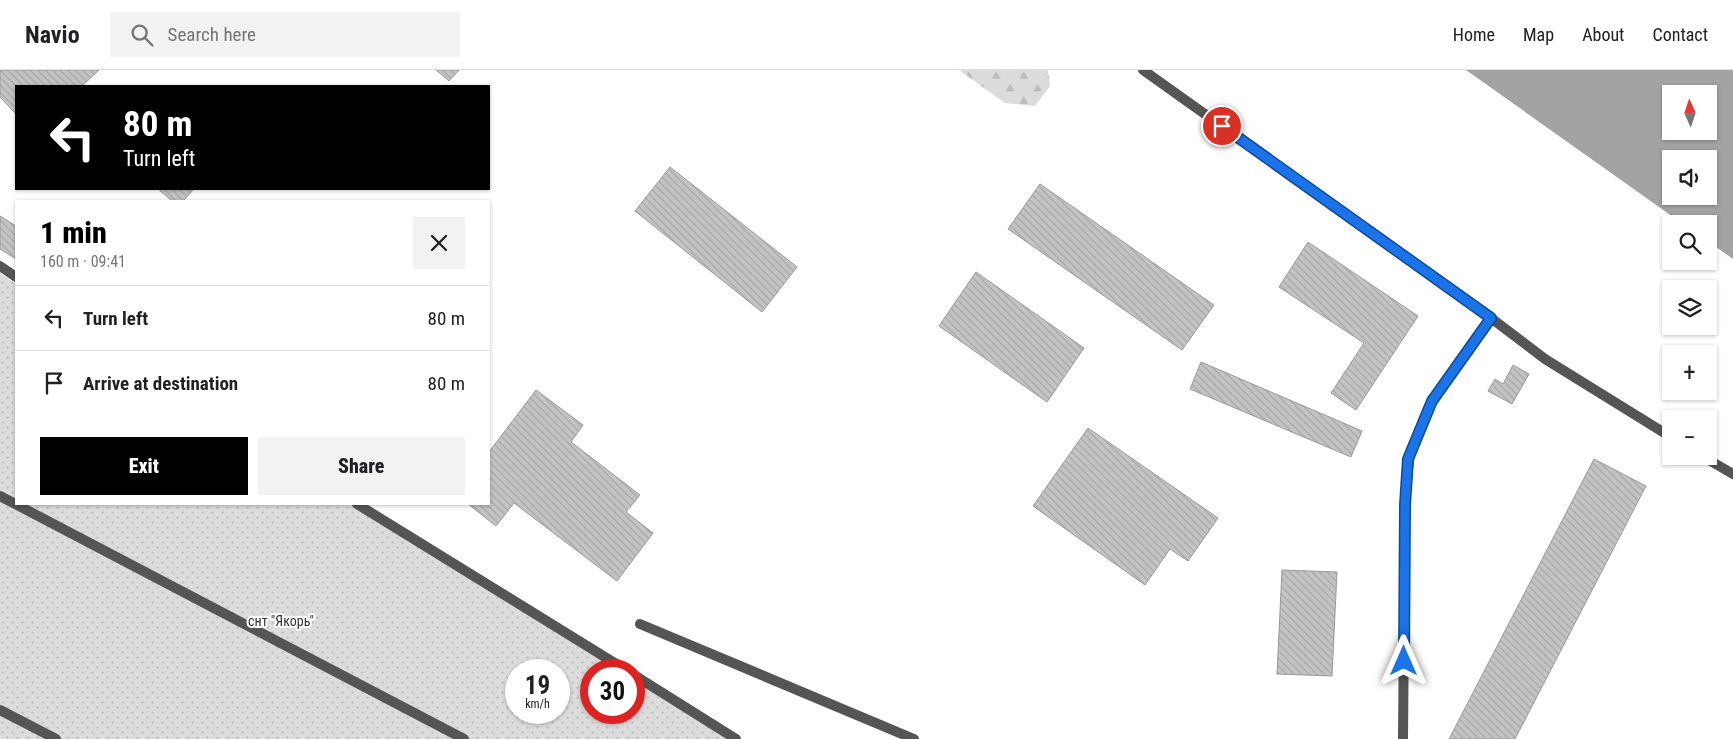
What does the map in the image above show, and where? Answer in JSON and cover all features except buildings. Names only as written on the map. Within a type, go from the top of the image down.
[{"type":"street","points":[[1142,70],[1491,318],[1545,360],[1662,432]]},
{"type":"street","points":[[0,266],[15,276]]},
{"type":"street","points":[[1403,739],[1405,505],[1408,459],[1432,401],[1491,318]]},
{"type":"street","points":[[1717,465],[1733,474]]},
{"type":"street","points":[[0,496],[15,504]]},
{"type":"street","points":[[17,505],[464,739]]},
{"type":"street","points":[[358,505],[608,659]]},
{"type":"street","points":[[640,624],[914,739]]},
{"type":"street","points":[[645,682],[736,739]]},
{"type":"street","points":[[0,710],[56,739]]},
{"type":"green space","points":[[959,70],[1048,70],[1050,86],[1035,106],[1005,103]]},
{"type":"green space","name":"снт \"Якорь\"","points":[[0,273],[15,283],[15,505],[358,505],[604,659],[580,659],[580,724],[645,724],[645,684],[733,739],[0,739]]},
{"type":"shaded area","points":[[1466,70],[1733,70],[1733,259],[1717,248],[1717,215],[1670,215]]},
{"type":"route","points":[[1222,126],[1491,318],[1432,401],[1408,459],[1405,505],[1404,661]]}]
